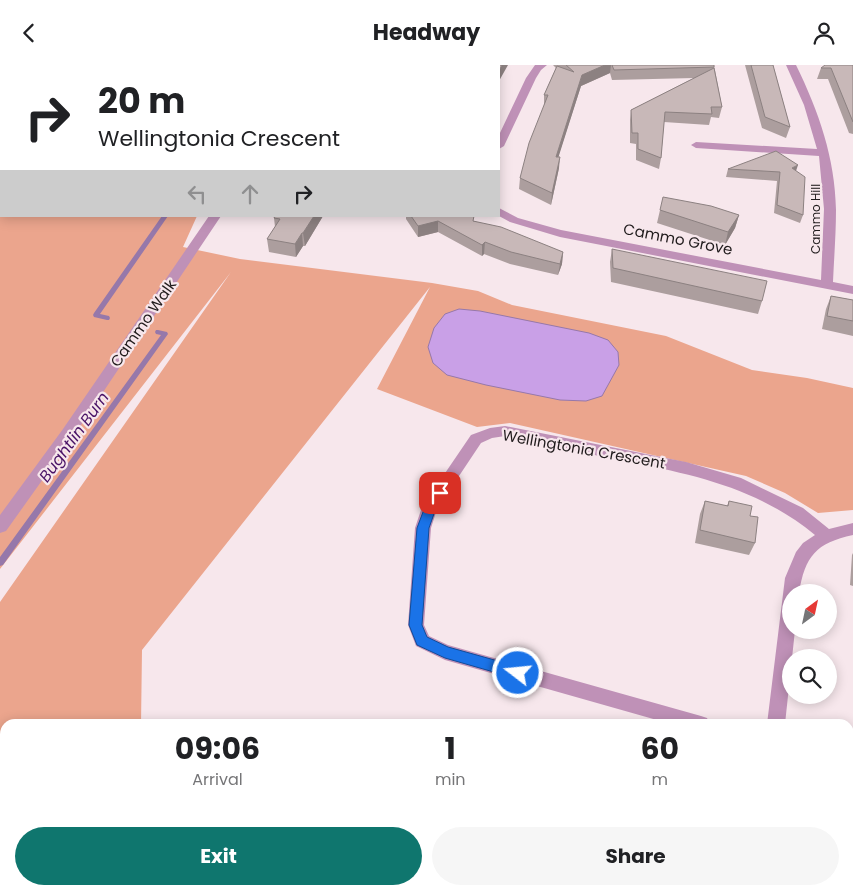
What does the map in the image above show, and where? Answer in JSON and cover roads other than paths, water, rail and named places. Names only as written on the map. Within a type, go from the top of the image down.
[{"type":"street","points":[[500,144],[531,77],[537,68],[542,65]]},
{"type":"street","name":"Cammo Hill","points":[[791,65],[803,87],[816,121],[825,153],[830,188],[827,285]]},
{"type":"street","points":[[696,144],[825,153]]},
{"type":"street","name":"Cammo Grove","points":[[500,212],[514,220],[560,233],[853,290]]},
{"type":"street","name":"Cammo Walk","points":[[0,527],[68,433],[214,217]]},
{"type":"street","name":"Wellingtonia Crescent","points":[[684,719],[445,652],[422,641],[416,625],[423,528],[430,507],[476,439],[490,433],[505,431],[686,468],[741,484],[798,512],[826,535]]},
{"type":"street","points":[[792,584],[793,575],[807,547],[826,535],[853,529]]},
{"type":"street","points":[[777,719],[786,639]]},
{"type":"waterway","name":"Bughtlin Burn","points":[[107,318],[96,315],[164,217]]},
{"type":"waterway","name":"Bughtlin Burn","points":[[0,563],[165,334],[158,332]]}]
